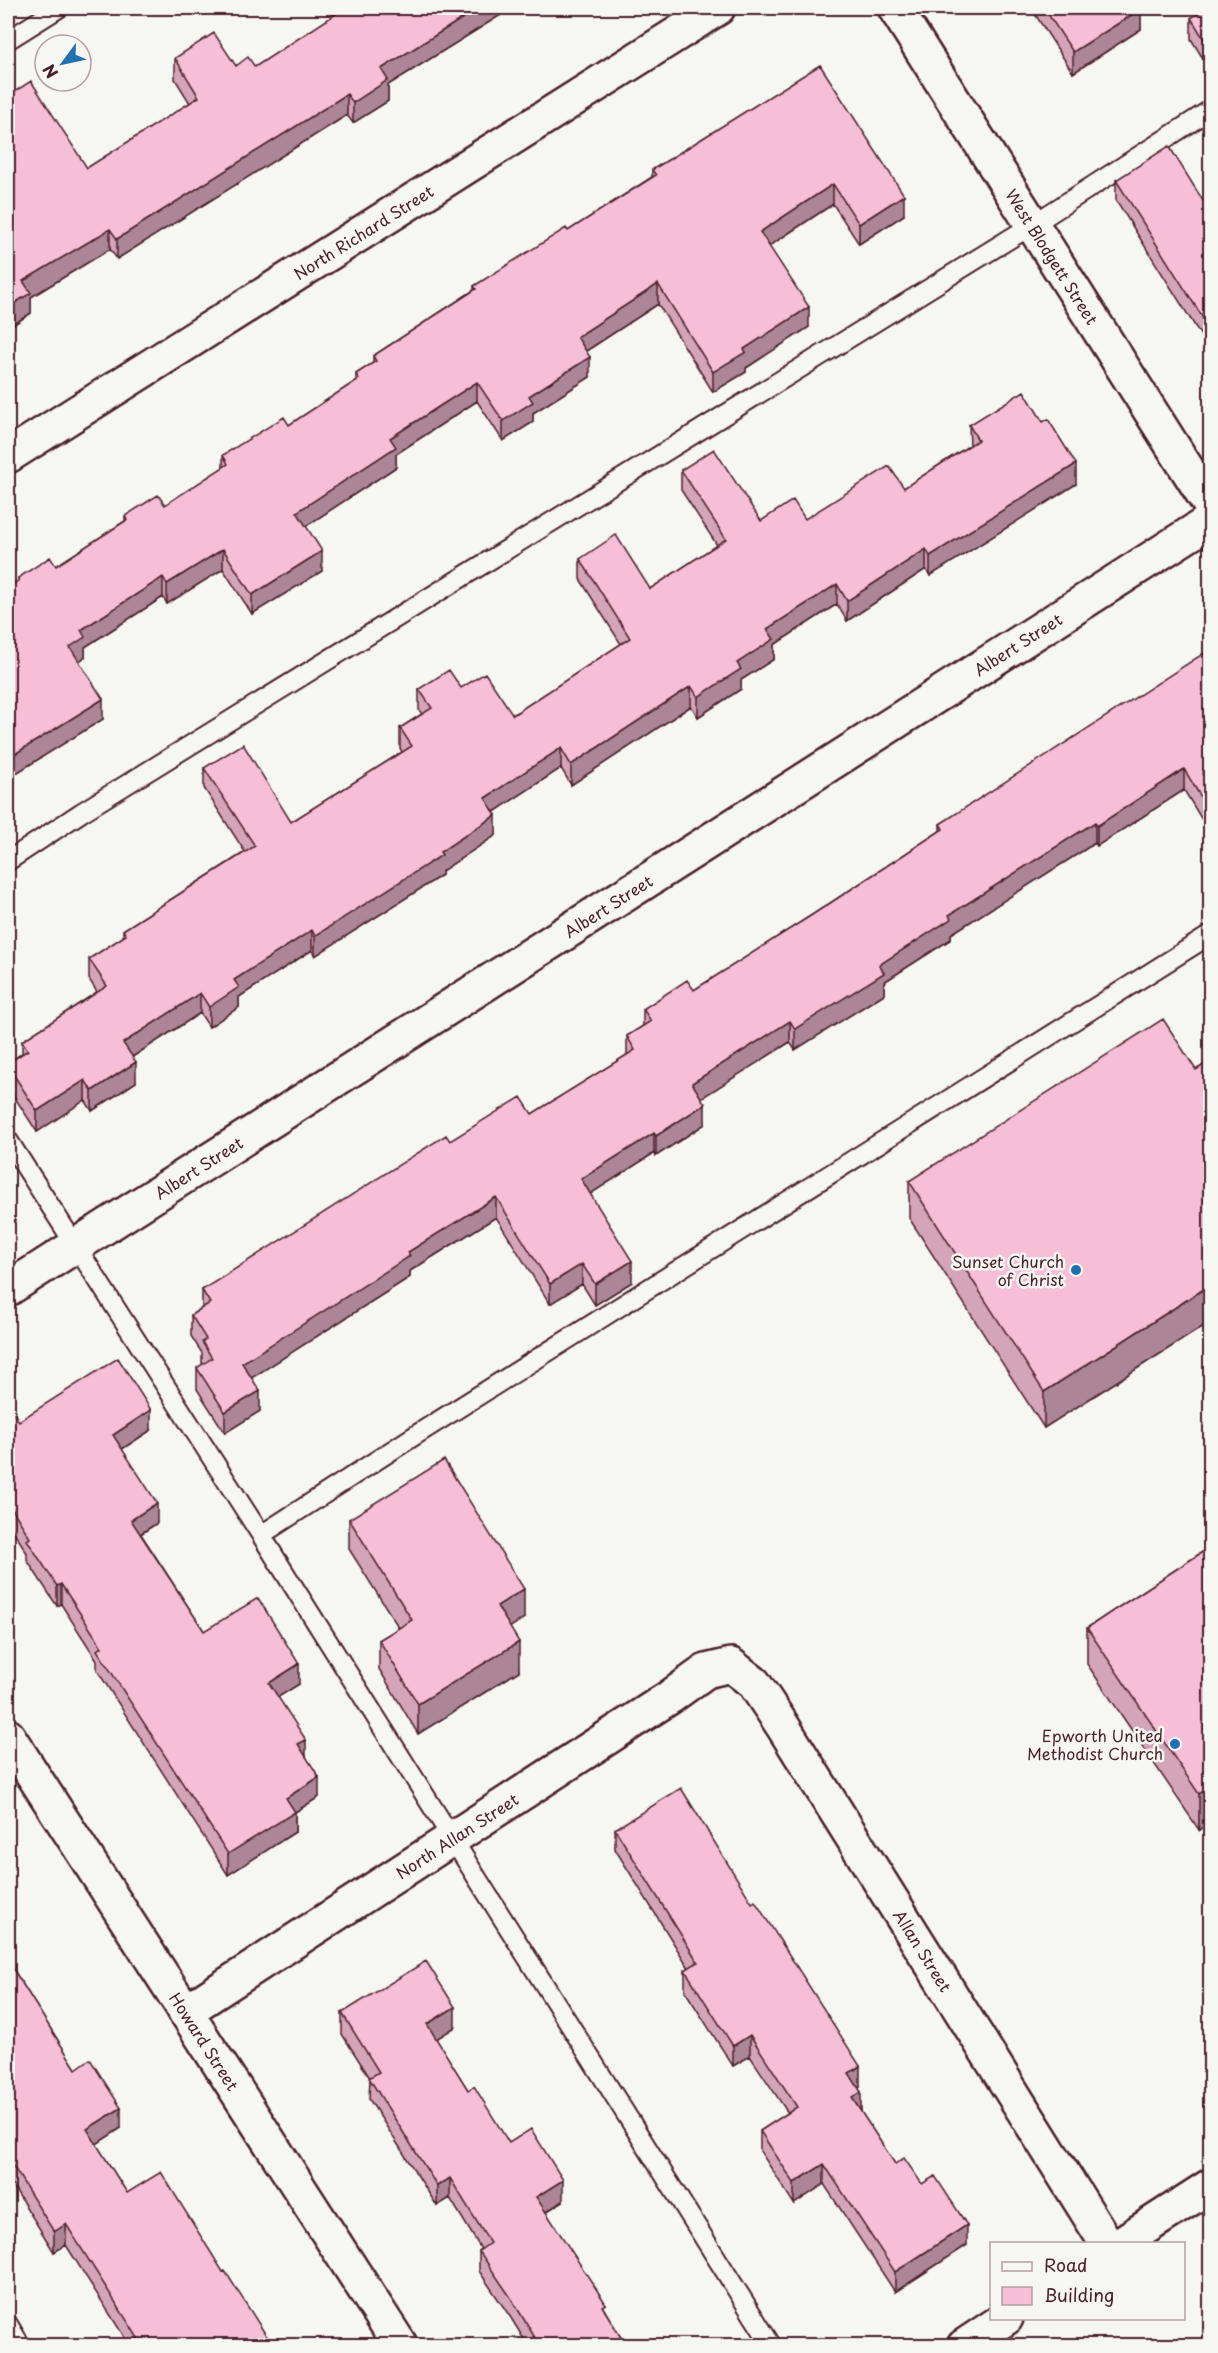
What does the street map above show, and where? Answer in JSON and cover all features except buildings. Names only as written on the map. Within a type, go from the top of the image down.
[{"type":"street","name":"North Richard Street","points":[[8,456],[718,8]]},
{"type":"street","name":"West Blodgett Street","points":[[895,8],[1210,505]]},
{"type":"street","name":"Albert Street","points":[[8,1289],[1210,521]]},
{"type":"street","name":"North Allan Street","points":[[184,2012],[706,1671],[731,1665]]},
{"type":"street","name":"Allan Street","points":[[731,1665],[754,1683],[782,1725],[1106,2242]]},
{"type":"street","name":"Howard Street","points":[[8,1736],[401,2346]]},
{"type":"street","points":[[1123,2242],[1210,2186]]},
{"type":"street","points":[[964,2346],[1004,2320]]},
{"type":"lane","points":[[8,40],[59,8]]},
{"type":"lane","points":[[8,861],[92,806],[1032,225],[1210,110]]},
{"type":"lane","points":[[261,1535],[1210,935]]},
{"type":"lane","points":[[8,1140],[261,1535],[772,2346]]},
{"type":"lane","points":[[8,2324],[21,2346]]},
{"type":"place","name":"Sunset Church of Christ","points":[[1076,1270]]},
{"type":"place","name":"Epworth United Methodist Church","points":[[1175,1744]]}]
